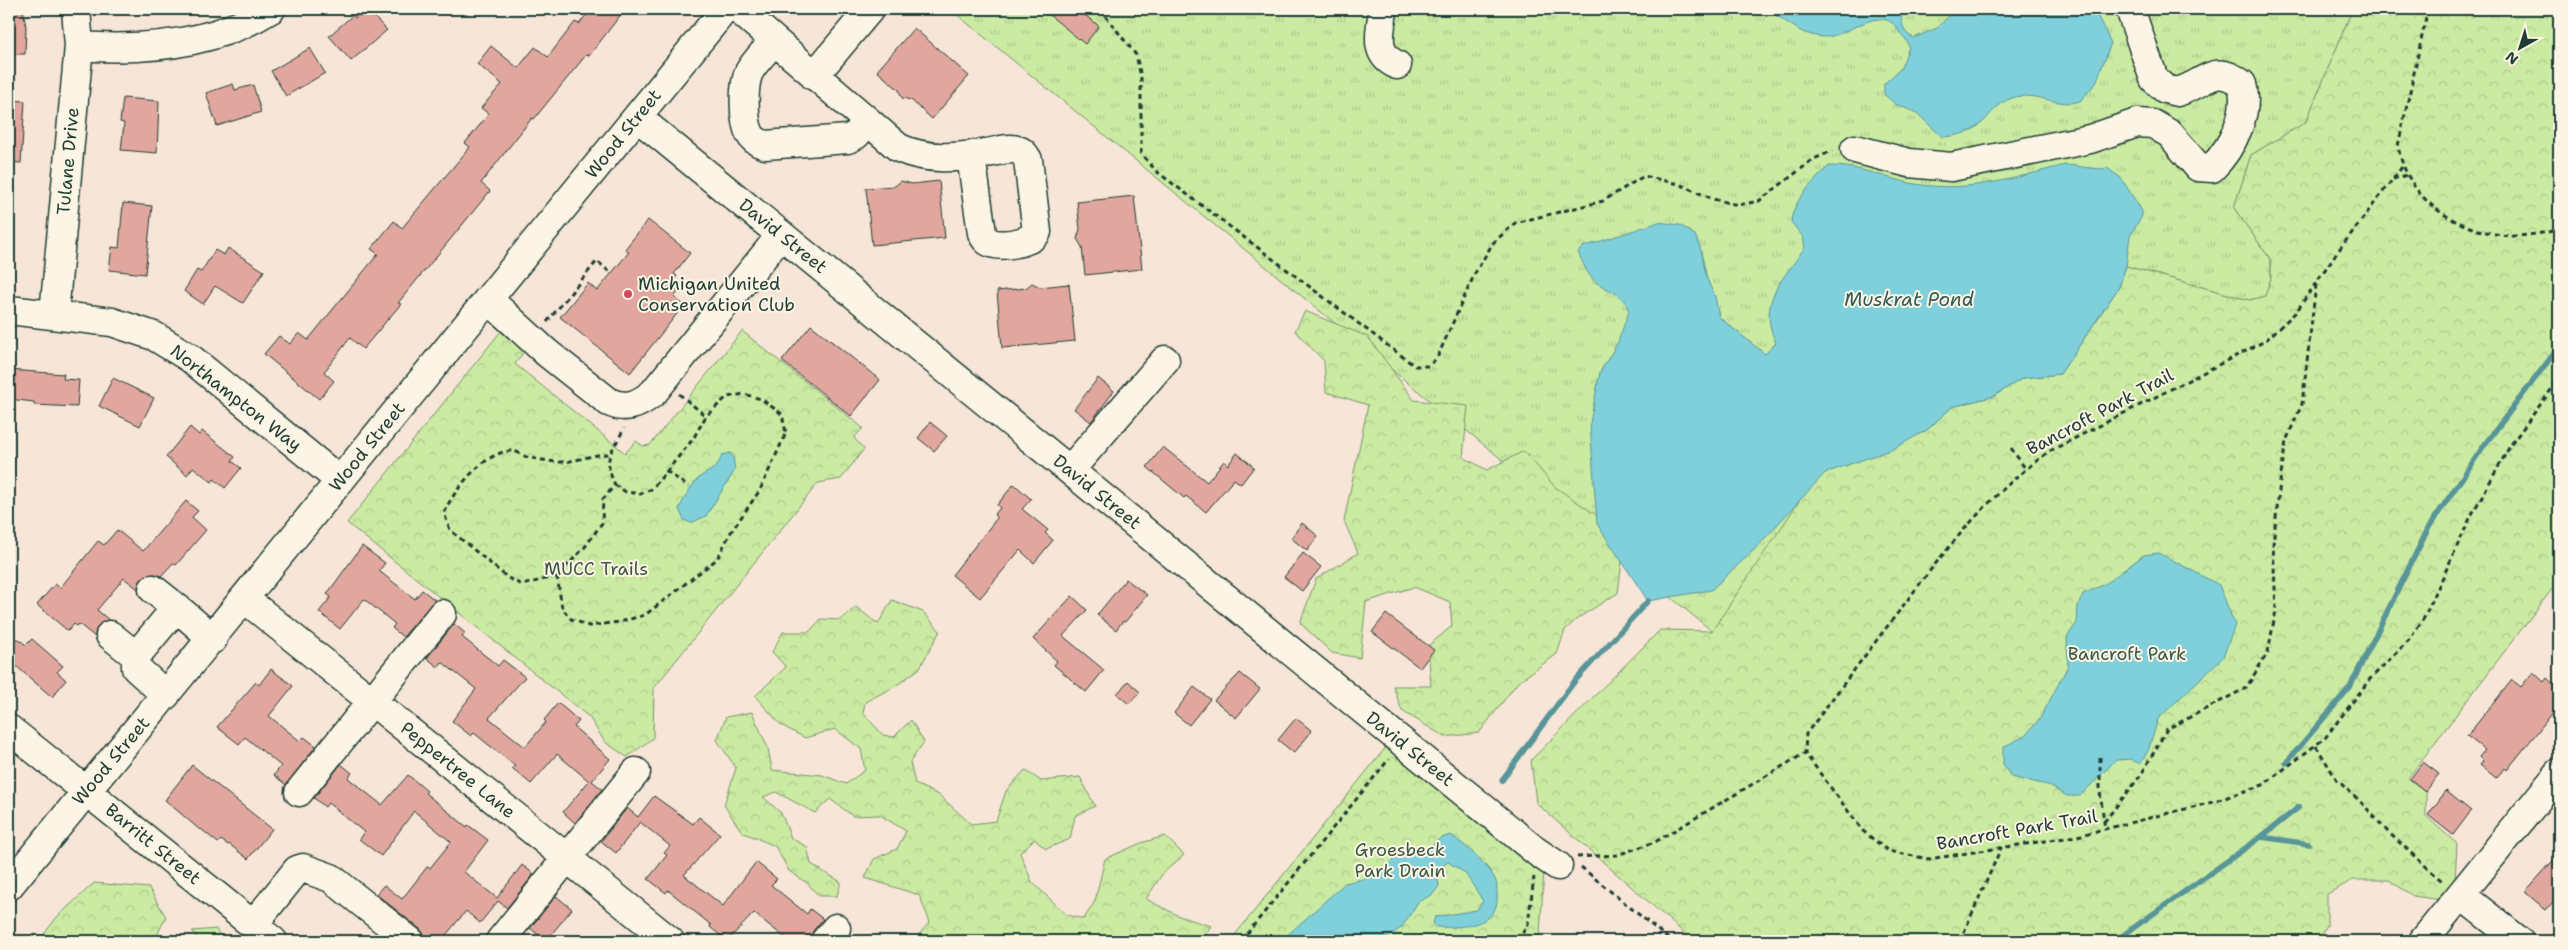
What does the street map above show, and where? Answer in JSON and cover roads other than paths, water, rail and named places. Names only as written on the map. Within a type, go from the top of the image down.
[{"type":"street","name":"Tulane Drive","points":[[54,314],[79,46],[76,9]]},
{"type":"street","points":[[79,46],[122,49],[201,39],[230,30],[271,9]]},
{"type":"street","name":"Wood Street","points":[[9,886],[725,9]]},
{"type":"street","points":[[738,9],[899,148],[913,154],[934,158],[971,156]]},
{"type":"street","points":[[814,76],[870,9]]},
{"type":"street","points":[[1383,9],[1382,51],[1386,59],[1397,65]]},
{"type":"street","points":[[1855,149],[1909,164],[1951,168],[2090,138],[2137,123],[2153,124],[2170,134],[2198,167],[2212,168],[2239,125],[2245,103],[2242,84],[2233,77],[2218,73],[2177,92],[2160,86],[2154,79],[2130,9]]},
{"type":"street","points":[[774,41],[750,71],[745,85],[746,125],[750,135],[756,142],[765,145],[848,139],[856,135],[868,121]]},
{"type":"street","name":"David Street","points":[[637,117],[1402,742],[1557,860]]},
{"type":"street","points":[[488,299],[533,340],[608,402],[619,407],[634,406],[642,402],[663,381],[781,235]]},
{"type":"street","name":"Northampton Way","points":[[9,310],[112,322],[154,336],[190,358],[340,480]]},
{"type":"street","points":[[1070,470],[1165,360]]},
{"type":"street","points":[[153,589],[213,638]]},
{"type":"street","name":"Peppertree Lane","points":[[245,599],[670,941]]},
{"type":"street","points":[[166,695],[136,668],[136,656],[170,615],[182,612]]},
{"type":"street","points":[[299,792],[442,614]]},
{"type":"street","points":[[110,635],[136,656]]},
{"type":"street","name":"Barritt Street","points":[[9,729],[263,933]]},
{"type":"street","points":[[500,941],[636,772]]},
{"type":"street","points":[[2423,941],[2559,773]]},
{"type":"street","points":[[263,933],[297,870],[302,868],[331,878],[410,941]]},
{"type":"street","points":[[2461,895],[2519,941]]},
{"type":"water","points":[[1757,9],[1901,9],[1905,30],[1914,38],[1937,28],[1956,9],[2094,9],[2111,43],[2096,83],[2080,101],[2064,103],[2031,96],[2015,97],[2002,103],[1981,124],[1971,130],[1954,136],[1942,137],[1917,113],[1895,104],[1884,94],[1884,84],[1901,68],[1909,47],[1893,23],[1877,19],[1832,36],[1821,37],[1805,33],[1774,14]]},
{"type":"water","name":"Muskrat Pond","points":[[2065,165],[2098,169],[2107,168],[2121,178],[2142,211],[2142,216],[2130,236],[2126,266],[2119,287],[2060,374],[2023,378],[1994,396],[1952,407],[1927,430],[1893,449],[1825,473],[1753,551],[1711,590],[1648,601],[1597,524],[1590,423],[1600,372],[1618,342],[1629,311],[1620,296],[1594,280],[1578,252],[1583,247],[1659,222],[1680,225],[1695,235],[1700,247],[1707,279],[1715,297],[1719,317],[1765,354],[1776,343],[1769,314],[1775,291],[1805,247],[1803,237],[1791,222],[1793,214],[1805,191],[1829,166],[1862,170],[1915,184],[1954,187],[1991,183]]},
{"type":"water","points":[[730,453],[733,457],[735,470],[706,516],[691,523],[684,520],[679,509],[690,489],[702,476],[715,468],[722,455]]},
{"type":"water","points":[[2159,553],[2219,585],[2235,625],[2223,657],[2158,719],[2148,751],[2140,764],[2130,759],[2116,760],[2080,796],[2067,796],[2048,785],[2011,777],[2003,764],[2003,747],[2025,736],[2041,717],[2068,666],[2067,637],[2077,623],[2078,606],[2083,594],[2105,584],[2144,555]]},
{"type":"water","points":[[1451,835],[1481,861],[1496,881],[1496,905],[1486,919],[1466,926],[1456,927],[1436,927],[1433,923],[1435,917],[1477,910],[1483,901],[1465,873],[1448,862],[1436,870],[1439,886],[1433,894],[1418,902],[1402,927],[1383,941],[1281,941],[1345,883],[1377,876],[1393,860],[1411,851],[1422,853],[1441,838]]},
{"type":"waterway","points":[[2286,763],[2350,687],[2429,527],[2485,444],[2559,347]]},
{"type":"waterway","points":[[1502,780],[1574,682],[1648,601]]},
{"type":"waterway","points":[[2115,941],[2261,837],[2299,807]]},
{"type":"waterway","points":[[2261,837],[2309,844]]},
{"type":"place","name":"Michigan United Conservation Club","points":[[628,294]]},
{"type":"park label","name":"MUCC Trails","points":[[596,569]]},
{"type":"park label","name":"Bancroft Park","points":[[2127,654]]},
{"type":"park label","name":"Groesbeck Park Drain","points":[[1400,860]]}]
